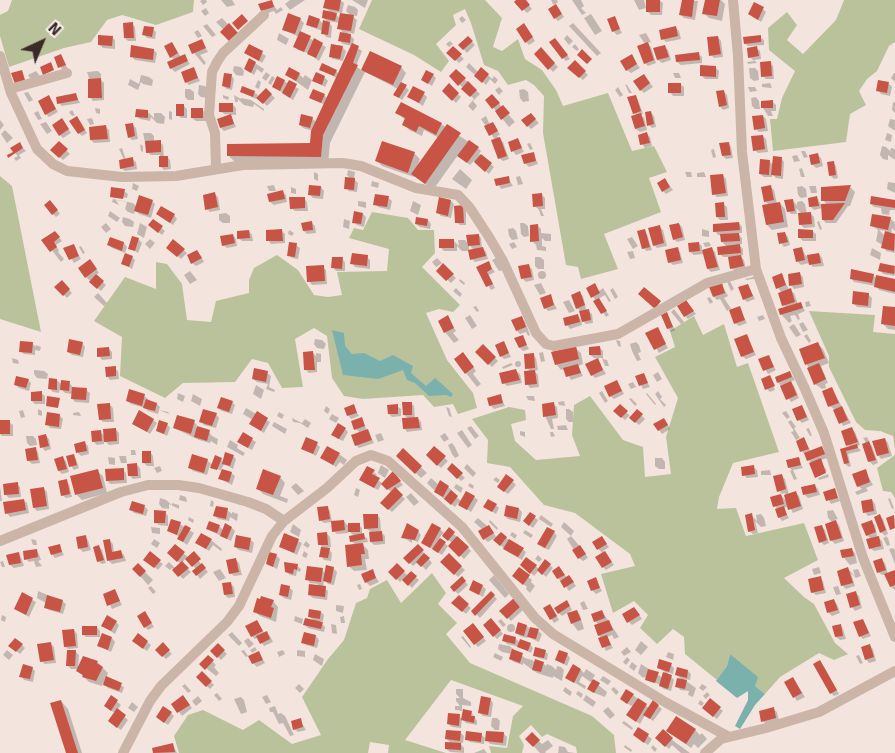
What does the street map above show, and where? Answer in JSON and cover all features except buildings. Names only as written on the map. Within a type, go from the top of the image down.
[{"type":"street","points":[[732,0],[738,56],[742,152],[756,269],[781,338],[824,432],[863,558],[895,637]]},
{"type":"street","points":[[216,168],[215,133],[208,115],[212,72],[223,53],[264,15]]},
{"type":"street","points":[[0,56],[7,92],[38,149],[53,164],[67,171],[122,177],[176,176],[243,165],[343,163],[361,166],[416,188],[458,195],[470,208],[503,261],[536,333],[546,344],[554,346],[618,334],[707,283],[756,269]]},
{"type":"street","points":[[7,92],[68,73]]},
{"type":"street","points":[[123,753],[150,701],[161,686],[227,622],[239,606],[272,536],[284,521],[327,488],[356,461],[371,455],[388,461],[462,527],[536,618],[553,634],[665,702],[729,737]]},
{"type":"street","points":[[0,541],[121,492],[148,485],[199,488],[248,502],[266,509],[284,521]]},
{"type":"street","points":[[705,753],[713,744],[729,737],[819,712],[895,671]]},
{"type":"green space","points":[[12,0],[194,0],[193,12],[156,25],[122,15],[107,20],[91,42],[64,48],[9,67],[0,36],[0,15],[8,11]]},
{"type":"green space","points":[[372,0],[485,0],[502,18],[493,47],[502,51],[518,39],[525,59],[542,70],[556,90],[563,106],[608,93],[632,151],[654,146],[667,172],[649,178],[661,212],[604,234],[618,269],[581,279],[578,267],[566,265],[543,133],[544,96],[526,80],[508,85],[498,71],[484,65],[465,9],[453,15],[456,25],[436,44],[449,61],[441,72],[414,55],[359,29]]},
{"type":"green space","points":[[844,0],[895,0],[895,42],[889,46],[877,71],[867,79],[859,91],[866,105],[850,114],[846,142],[773,151],[770,119],[777,119],[782,98],[795,71],[769,50],[768,28],[787,12],[797,25],[787,40],[803,54],[836,20]]},
{"type":"green space","points":[[0,176],[12,186],[41,332],[0,319]]},
{"type":"green space","points":[[372,212],[408,218],[418,230],[434,230],[435,253],[422,267],[460,305],[453,312],[439,309],[426,313],[447,360],[473,393],[477,408],[458,414],[453,404],[434,407],[423,395],[363,399],[344,396],[332,378],[327,336],[314,328],[295,339],[303,387],[282,388],[268,363],[252,359],[235,382],[183,383],[165,398],[120,376],[122,337],[94,321],[125,277],[156,289],[156,262],[167,264],[182,284],[187,320],[211,322],[216,301],[249,293],[249,280],[254,268],[277,255],[298,270],[314,295],[328,297],[342,295],[337,272],[387,271],[389,249],[349,238],[354,228],[363,230]]},
{"type":"green space","points":[[809,311],[875,315],[873,332],[895,334],[895,449],[893,436],[880,431],[865,430],[856,422],[829,367],[829,356]]},
{"type":"green space","points":[[694,316],[703,335],[724,324],[737,367],[748,363],[779,452],[733,463],[719,497],[717,509],[736,508],[746,536],[804,523],[818,560],[784,578],[814,604],[835,643],[848,654],[834,660],[819,653],[780,677],[765,694],[755,686],[730,654],[727,666],[717,680],[685,654],[684,637],[673,629],[657,644],[640,628],[648,615],[634,601],[613,613],[601,574],[635,566],[630,554],[575,513],[544,505],[510,467],[487,463],[488,440],[472,419],[509,407],[525,410],[526,420],[511,424],[515,441],[536,460],[580,456],[572,435],[574,405],[590,396],[623,440],[643,447],[645,477],[671,474],[666,437],[678,398],[655,357],[675,347],[670,331]]},
{"type":"green space","points":[[895,455],[895,498],[891,492],[883,491],[877,468]]},
{"type":"green space","points":[[432,573],[446,593],[438,604],[457,623],[446,634],[470,663],[592,716],[614,735],[616,753],[577,753],[576,747],[547,734],[542,737],[531,725],[519,736],[524,745],[522,753],[491,753],[489,746],[507,748],[513,716],[523,706],[451,680],[405,740],[446,753],[388,753],[389,745],[370,742],[368,753],[179,753],[174,736],[188,715],[203,710],[243,730],[259,720],[292,744],[321,735],[302,697],[344,640],[356,603],[367,598],[370,589],[387,580],[401,603]]},
{"type":"water","points":[[332,330],[344,333],[345,346],[352,354],[364,353],[380,361],[393,355],[413,366],[411,373],[426,386],[435,378],[453,394],[451,397],[429,396],[415,383],[407,380],[403,370],[378,379],[343,375]]},
{"type":"water","points":[[730,654],[758,677],[755,686],[765,694],[740,729],[735,726],[748,700],[748,691],[737,698],[716,681],[727,666]]}]
